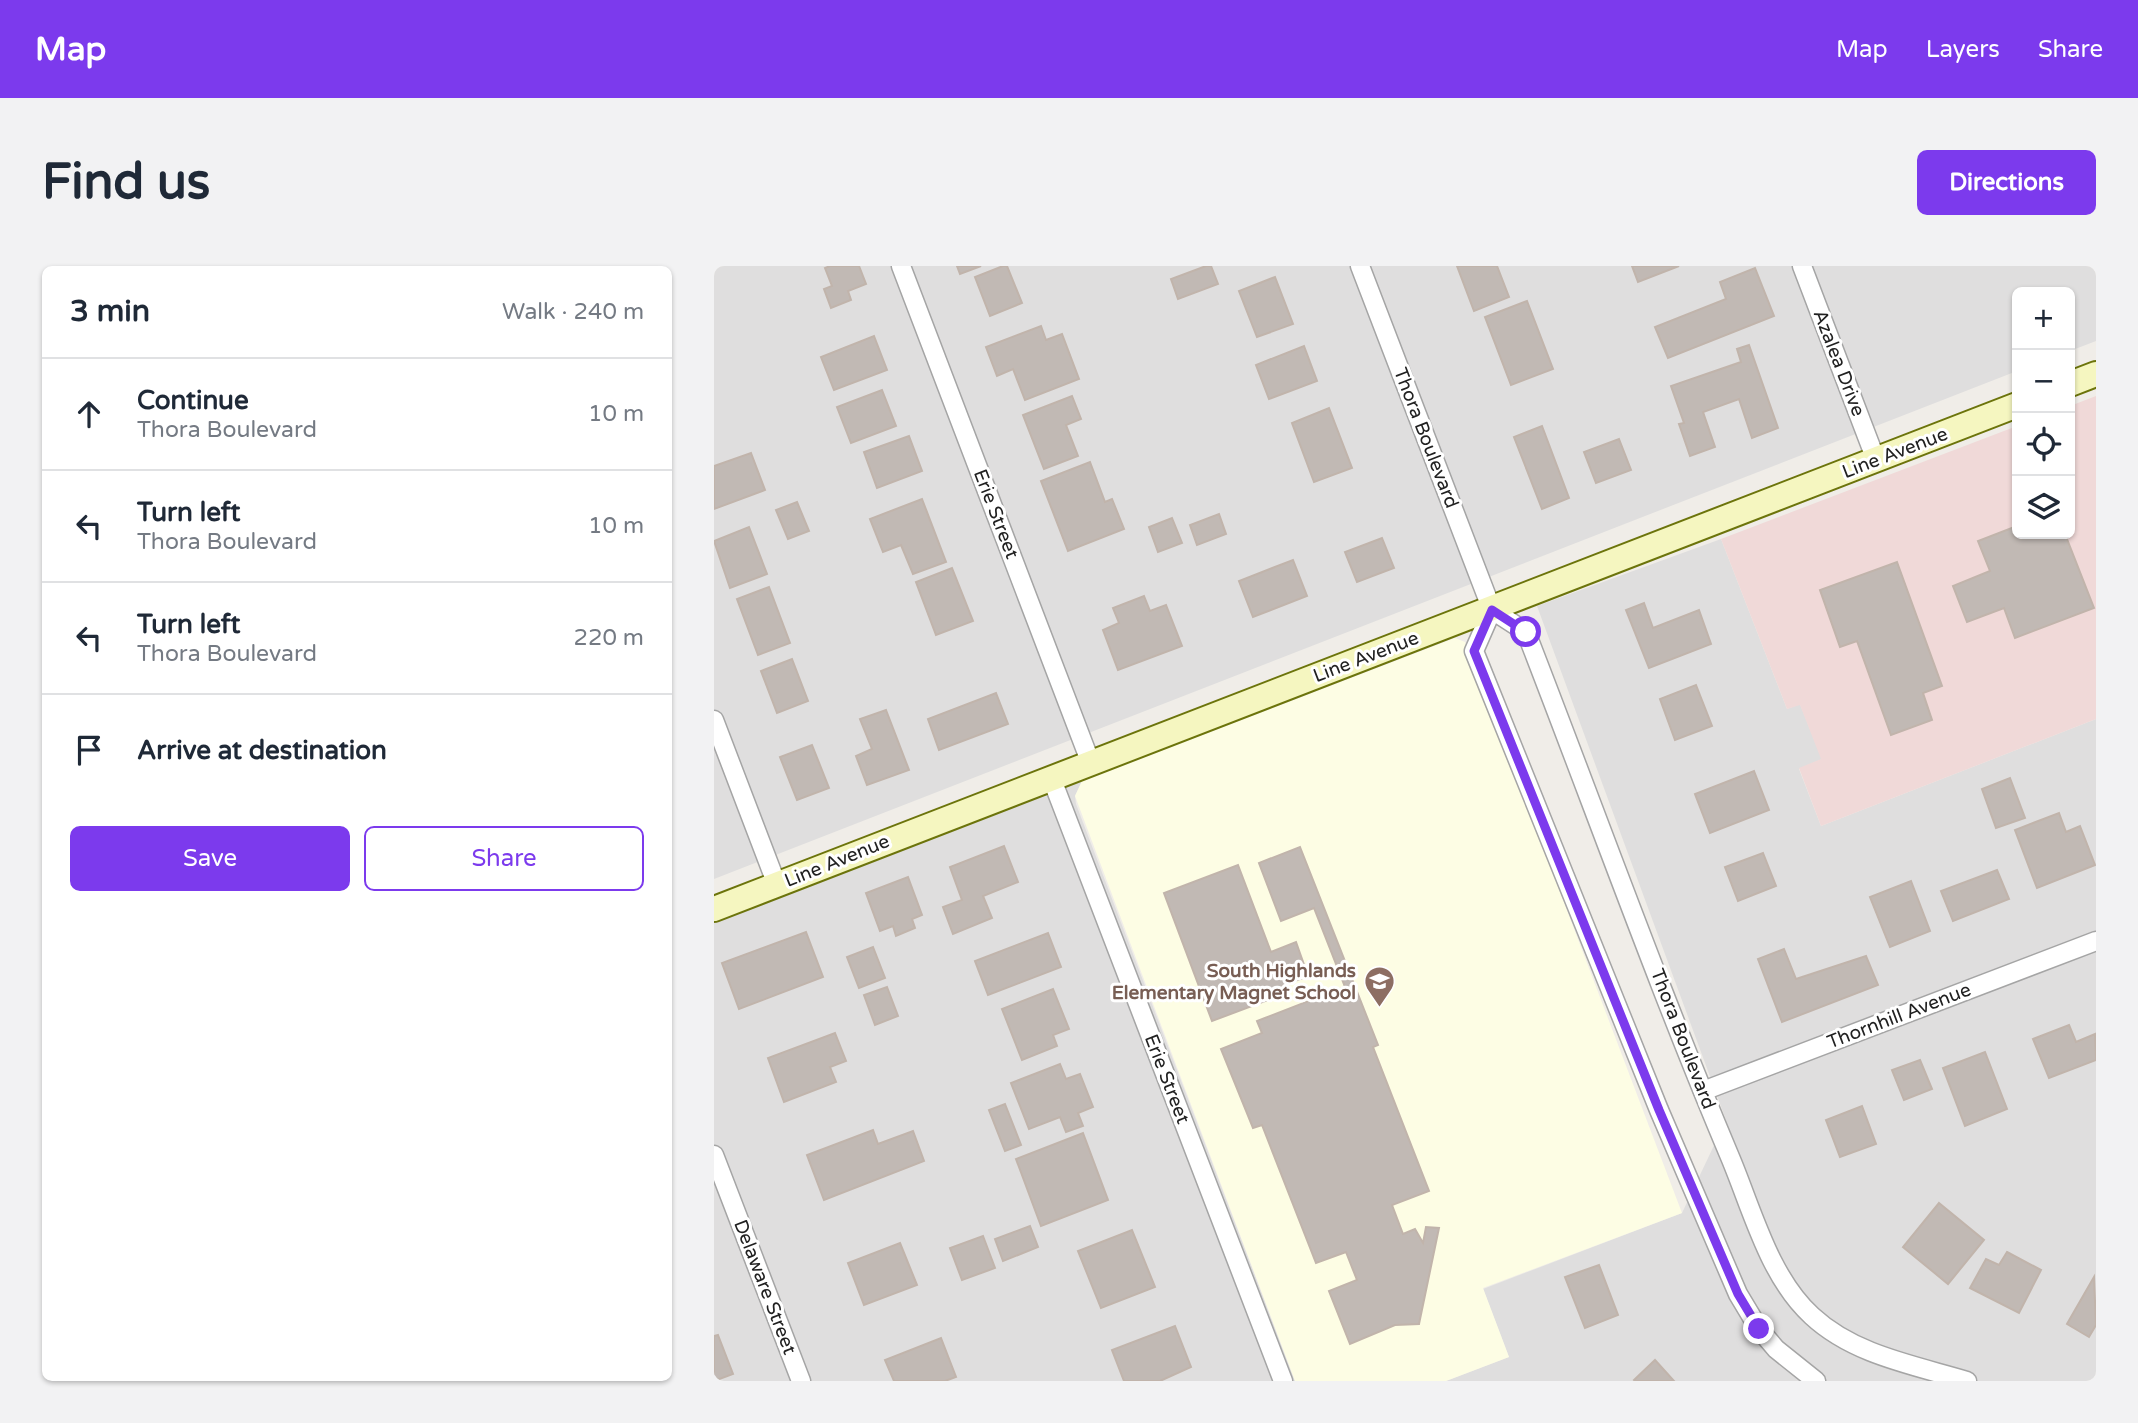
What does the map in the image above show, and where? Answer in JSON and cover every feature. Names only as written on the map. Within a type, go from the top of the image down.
[{"type":"main road","points":[[2075,382],[2096,374]]},
{"type":"main road","name":"Line Avenue","points":[[714,909],[1090,761],[1492,610],[2012,407]]},
{"type":"street","name":"Erie Street","points":[[901,266],[1090,761]]},
{"type":"street","name":"Thora Boulevard","points":[[1360,266],[1492,610],[1526,632],[1703,1091],[1779,1273],[1800,1305],[1843,1339],[1870,1352],[1967,1381]]},
{"type":"street","name":"Azalea Drive","points":[[1802,266],[1876,460]]},
{"type":"street","points":[[1492,610],[1474,651],[1659,1110],[1738,1294],[1759,1329],[1776,1349],[1816,1381]]},
{"type":"street","points":[[714,720],[777,885]]},
{"type":"street","name":"Erie Street","points":[[1051,777],[1283,1381]]},
{"type":"street","name":"Thornhill Avenue","points":[[1703,1091],[2096,941]]},
{"type":"street","name":"Delaware Street","points":[[714,1155],[801,1381]]},
{"type":"shaded area","points":[[714,266],[2096,266],[2096,341],[2075,349],[2075,287],[2012,287],[2012,373],[714,879]]},
{"type":"shaded area","points":[[2096,396],[2096,719],[1821,826],[1799,768],[1821,759],[1800,705],[1787,709],[1721,539],[2012,428],[2012,539],[2075,539],[2075,404]]},
{"type":"shaded area","points":[[1721,539],[1787,709],[1800,704],[1822,759],[1799,769],[1821,826],[2096,719],[2096,1381],[1446,1381],[1509,1357],[1483,1289],[1682,1213],[1726,1120],[1537,606]]},
{"type":"shaded area","name":"South Highlands Elementary Magnet School","points":[[1455,638],[1465,642],[1682,1213],[1483,1288],[1509,1357],[1446,1381],[1295,1381],[1075,796],[1082,781]]},
{"type":"shaded area","points":[[1082,781],[1075,796],[1076,804],[1295,1381],[714,1381],[714,921]]},
{"type":"building","points":[[859,266],[866,284],[848,291],[851,300],[831,308],[824,289],[832,286],[825,268]]},
{"type":"building","points":[[957,266],[981,266],[960,274]]},
{"type":"building","points":[[1007,266],[1022,303],[990,316],[975,277]]},
{"type":"building","points":[[1211,266],[1218,284],[1178,299],[1171,279]]},
{"type":"building","points":[[1457,266],[1497,266],[1509,297],[1474,311]]},
{"type":"building","points":[[1632,266],[1679,266],[1638,282]]},
{"type":"building","points":[[1755,268],[1774,316],[1668,358],[1655,327],[1726,299],[1720,282]]},
{"type":"building","points":[[1275,277],[1293,324],[1257,337],[1239,291]]},
{"type":"building","points":[[1527,301],[1553,369],[1511,385],[1485,317]]},
{"type":"building","points":[[1041,326],[1046,340],[1062,334],[1079,379],[1025,400],[1013,369],[997,376],[986,347]]},
{"type":"building","points":[[874,336],[887,370],[834,390],[821,357]]},
{"type":"building","points":[[1749,345],[1778,428],[1752,438],[1739,399],[1703,412],[1715,447],[1690,456],[1679,424],[1684,423],[1671,386],[1741,362],[1737,349]]},
{"type":"building","points":[[1304,346],[1317,381],[1269,399],[1256,365]]},
{"type":"building","points":[[882,390],[896,426],[851,443],[837,407]]},
{"type":"building","points":[[1072,396],[1081,419],[1066,425],[1078,456],[1044,469],[1023,415]]},
{"type":"building","points":[[1329,408],[1352,468],[1314,482],[1292,423]]},
{"type":"building","points":[[1542,426],[1569,498],[1542,509],[1514,437]]},
{"type":"building","points":[[909,436],[922,471],[877,488],[864,452]]},
{"type":"building","points":[[1619,439],[1631,470],[1596,483],[1584,452]]},
{"type":"building","points":[[751,453],[765,490],[714,509],[714,466]]},
{"type":"building","points":[[1090,462],[1105,502],[1112,499],[1124,529],[1068,551],[1041,481]]},
{"type":"building","points":[[922,499],[946,562],[913,574],[901,545],[883,552],[870,519]]},
{"type":"building","points":[[797,502],[809,531],[788,539],[776,510]]},
{"type":"building","points":[[1219,514],[1226,534],[1197,545],[1190,525]]},
{"type":"building","points":[[1172,518],[1182,543],[1158,552],[1149,527]]},
{"type":"building","points":[[749,527],[767,574],[730,588],[714,541]]},
{"type":"building","points":[[2012,528],[2012,539],[2067,539],[2094,608],[2015,638],[2004,608],[1967,622],[1953,586],[1990,571],[1978,541]]},
{"type":"building","points":[[1382,538],[1394,568],[1357,582],[1345,552]]},
{"type":"building","points":[[1293,560],[1307,596],[1253,617],[1239,581]]},
{"type":"building","points":[[1897,562],[1942,686],[1923,693],[1932,720],[1891,735],[1857,641],[1840,647],[1820,590]]},
{"type":"building","points":[[952,568],[973,621],[936,635],[916,582]]},
{"type":"building","points":[[769,587],[790,643],[758,655],[737,599]]},
{"type":"building","points":[[1144,596],[1150,611],[1166,605],[1182,646],[1118,670],[1103,630],[1119,623],[1113,608]]},
{"type":"building","points":[[1644,603],[1653,628],[1699,610],[1711,644],[1649,668],[1626,610]]},
{"type":"building","points":[[792,659],[808,701],[777,713],[761,671]]},
{"type":"building","points":[[1696,685],[1712,726],[1675,740],[1660,699]]},
{"type":"building","points":[[996,693],[1008,724],[939,750],[928,719]]},
{"type":"building","points":[[886,710],[909,770],[867,785],[856,756],[872,749],[860,719]]},
{"type":"building","points":[[812,745],[829,788],[797,800],[780,757]]},
{"type":"building","points":[[1754,771],[1769,810],[1710,833],[1695,794]]},
{"type":"building","points":[[2010,778],[2025,818],[1996,828],[1982,789]]},
{"type":"building","points":[[2059,813],[2066,832],[2080,826],[2095,865],[2037,888],[2015,830]]},
{"type":"building","points":[[1004,846],[1018,882],[983,896],[992,918],[953,934],[943,907],[962,900],[950,867]]},
{"type":"building","points":[[1300,847],[1378,1045],[1373,1047],[1429,1191],[1392,1205],[1403,1234],[1415,1229],[1423,1243],[1426,1227],[1439,1228],[1419,1324],[1395,1325],[1350,1344],[1329,1291],[1357,1280],[1346,1252],[1316,1263],[1262,1125],[1253,1128],[1221,1049],[1262,1033],[1257,1021],[1345,987],[1314,908],[1281,921],[1259,863]]},
{"type":"building","points":[[1763,853],[1776,886],[1738,901],[1725,867]]},
{"type":"building","points":[[1238,865],[1271,952],[1296,942],[1308,976],[1282,986],[1284,994],[1212,1021],[1164,893]]},
{"type":"building","points":[[1997,870],[2009,899],[1953,921],[1941,891]]},
{"type":"building","points":[[908,877],[922,915],[912,919],[915,928],[896,936],[893,926],[880,931],[866,893]]},
{"type":"building","points":[[1911,881],[1930,931],[1890,947],[1870,897]]},
{"type":"building","points":[[806,932],[823,977],[739,1009],[722,963]]},
{"type":"building","points":[[1048,933],[1061,967],[988,995],[975,961]]},
{"type":"building","points":[[873,947],[885,978],[859,988],[847,957]]},
{"type":"building","points":[[1784,949],[1796,979],[1866,956],[1878,985],[1782,1022],[1758,959]]},
{"type":"building","points":[[887,987],[898,1016],[875,1025],[864,995]]},
{"type":"building","points":[[1053,989],[1069,1029],[1053,1035],[1057,1046],[1022,1060],[1002,1009]]},
{"type":"building","points":[[2069,1025],[2076,1042],[2095,1034],[2096,1060],[2049,1078],[2033,1039]]},
{"type":"building","points":[[835,1033],[846,1061],[830,1067],[836,1082],[784,1102],[768,1058]]},
{"type":"building","points":[[1985,1052],[2007,1109],[1965,1126],[1943,1068]]},
{"type":"building","points":[[1920,1060],[1932,1089],[1904,1100],[1892,1070]]},
{"type":"building","points":[[1060,1064],[1066,1079],[1080,1074],[1093,1107],[1078,1113],[1083,1126],[1066,1132],[1060,1117],[1029,1129],[1011,1083]]},
{"type":"building","points":[[1005,1104],[1021,1145],[1005,1151],[989,1110]]},
{"type":"building","points":[[1862,1106],[1876,1144],[1840,1157],[1826,1120]]},
{"type":"building","points":[[873,1130],[878,1144],[913,1131],[924,1161],[824,1200],[807,1155]]},
{"type":"building","points":[[1083,1133],[1108,1200],[1041,1226],[1016,1159]]},
{"type":"building","points":[[1939,1203],[1984,1240],[1948,1284],[1903,1247]]},
{"type":"building","points":[[1030,1226],[1038,1247],[1003,1261],[995,1239]]},
{"type":"building","points":[[1132,1230],[1155,1287],[1101,1308],[1078,1251]]},
{"type":"building","points":[[983,1236],[995,1268],[962,1280],[950,1248]]},
{"type":"building","points":[[900,1243],[917,1285],[864,1305],[848,1263]]},
{"type":"building","points":[[2007,1252],[2041,1270],[2019,1313],[1970,1288],[1986,1259],[1999,1265]]},
{"type":"building","points":[[1599,1265],[1618,1315],[1585,1328],[1565,1277]]},
{"type":"building","points":[[2094,1277],[2096,1325],[2089,1337],[2067,1324]]},
{"type":"building","points":[[1175,1326],[1191,1367],[1160,1381],[1124,1381],[1112,1350]]},
{"type":"building","points":[[718,1335],[733,1374],[714,1381],[714,1336]]},
{"type":"building","points":[[941,1338],[956,1377],[945,1381],[894,1381],[885,1360]]},
{"type":"building","points":[[1655,1360],[1674,1381],[1634,1380]]},
{"type":"place","name":"South Highlands Elementary Magnet School","points":[[1379,1009]]},
{"type":"route","points":[[1526,632],[1492,610],[1474,651],[1659,1110],[1738,1294],[1759,1329]]}]
